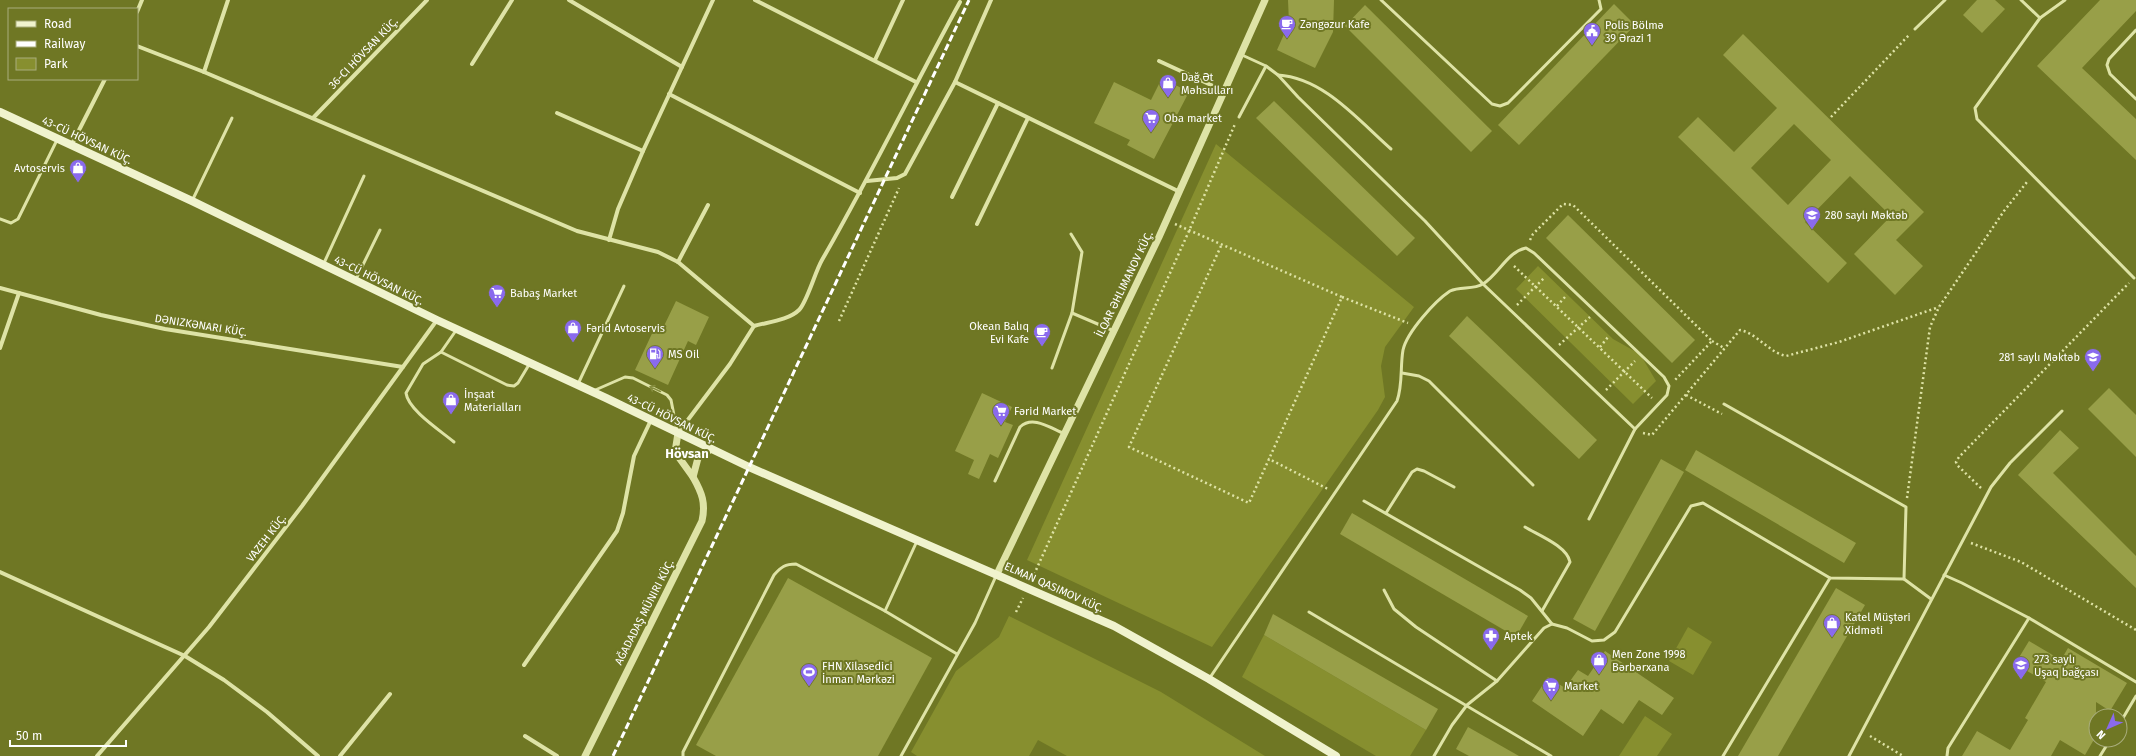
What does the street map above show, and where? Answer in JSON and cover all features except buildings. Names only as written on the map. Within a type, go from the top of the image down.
[{"type":"main road","name":"43-CÜ HÖVSAN KÜÇ.","points":[[0,112],[72,144],[437,320],[678,432],[748,467],[1114,626],[1209,679],[1336,756]]},
{"type":"street","points":[[204,72],[228,0]]},
{"type":"street","points":[[313,118],[427,0]]},
{"type":"street","points":[[472,64],[512,0]]},
{"type":"street","points":[[570,0],[682,67]]},
{"type":"street","points":[[609,240],[618,209],[643,151],[713,0]]},
{"type":"street","points":[[755,0],[916,82]]},
{"type":"street","points":[[875,60],[903,0]]},
{"type":"street","points":[[866,181],[897,178],[905,174],[955,82],[991,0]]},
{"type":"street","name":"İLQAR ƏHLIMANOV KÜÇ.","points":[[997,574],[1167,220],[1265,0]]},
{"type":"street","points":[[678,432],[730,364],[754,326],[791,315],[800,309],[818,266],[860,193],[916,82],[960,2]]},
{"type":"street","points":[[138,46],[204,72],[577,231],[658,252],[678,262],[754,326]]},
{"type":"street","points":[[1159,61],[1224,91]]},
{"type":"street","points":[[72,144],[104,80]]},
{"type":"street","points":[[955,82],[1180,192]]},
{"type":"street","points":[[669,94],[860,193]]},
{"type":"street","points":[[952,197],[998,103]]},
{"type":"street","points":[[557,113],[643,151]]},
{"type":"street","points":[[978,224],[1028,118]]},
{"type":"street","points":[[678,262],[708,206]]},
{"type":"street","points":[[0,288],[101,315],[165,329],[403,367]]},
{"type":"street","points":[[0,348],[19,293]]},
{"type":"street","name":"VAZEH KÜÇ.","points":[[97,756],[185,656],[302,506],[437,320]]},
{"type":"street","points":[[524,665],[617,531],[623,513],[634,456],[651,420]]},
{"type":"street","name":"AĞADADAŞ MÜNIRI KÜÇ.","points":[[585,756],[702,521],[705,508],[704,496],[693,477],[675,452],[678,432]]},
{"type":"street","points":[[693,477],[696,462],[711,449]]},
{"type":"street","points":[[0,572],[185,656],[224,680],[267,712],[318,756]]},
{"type":"street","points":[[340,756],[390,694]]},
{"type":"street","points":[[525,736],[557,756]]},
{"type":"lane","points":[[1381,0],[1492,104],[1500,106],[1508,103],[1601,9],[1599,0]]},
{"type":"lane","points":[[1915,29],[1945,0]]},
{"type":"lane","points":[[2021,0],[2040,18]]},
{"type":"lane","points":[[2065,0],[2040,18],[1975,108],[1977,119],[2134,278]]},
{"type":"lane","points":[[2136,30],[2109,59],[2107,65],[2110,74],[2136,100]]},
{"type":"lane","points":[[1241,54],[1266,66],[1278,75],[1298,98],[1425,221],[1483,284],[1554,350],[1635,429]]},
{"type":"lane","points":[[1238,117],[1266,66]]},
{"type":"lane","points":[[1278,75],[1292,76],[1305,80],[1330,95],[1391,149]]},
{"type":"lane","points":[[192,201],[232,118]]},
{"type":"lane","points":[[0,219],[10,222],[18,219],[58,138]]},
{"type":"lane","points":[[323,265],[364,176]]},
{"type":"lane","points":[[355,280],[380,230]]},
{"type":"lane","points":[[1052,368],[1072,313],[1082,252],[1071,234]]},
{"type":"lane","points":[[1209,679],[1334,492],[1397,401],[1401,389],[1403,351],[1406,340],[1416,326],[1440,299],[1452,290],[1473,288],[1483,284],[1518,250],[1526,248],[1534,253],[1664,377],[1669,386],[1667,394],[1635,429],[1589,519]]},
{"type":"lane","points":[[578,385],[624,286]]},
{"type":"lane","points":[[1072,313],[1114,331]]},
{"type":"lane","points":[[454,442],[417,411],[407,398],[406,393],[423,364],[441,352],[457,329]]},
{"type":"lane","points":[[441,352],[507,385],[514,386],[518,383],[530,363]]},
{"type":"lane","points":[[1402,373],[1419,376],[1429,381],[1534,484]]},
{"type":"lane","points":[[591,391],[626,378],[633,378],[667,395],[671,400],[678,432]]},
{"type":"lane","points":[[1724,404],[1906,507],[1904,578]]},
{"type":"lane","points":[[1849,756],[1987,494],[2010,463],[2062,411]]},
{"type":"lane","points":[[995,481],[1020,428],[1026,422],[1033,420],[1064,434]]},
{"type":"lane","points":[[1386,513],[1412,472],[1417,469],[1424,471],[1454,487]]},
{"type":"lane","points":[[1364,501],[1520,590],[1531,598],[1552,624],[1567,628],[1592,640],[1604,640],[1615,632],[1691,506],[1703,503],[1830,578],[1904,578],[1931,599]]},
{"type":"lane","points":[[1524,527],[1569,556],[1570,562],[1542,611]]},
{"type":"lane","points":[[885,611],[917,540]]},
{"type":"lane","points":[[683,756],[683,752],[770,582],[780,567],[788,564],[796,564],[885,611],[957,654]]},
{"type":"lane","points":[[901,756],[975,622],[997,574]]},
{"type":"lane","points":[[1944,575],[2028,618],[2136,682]]},
{"type":"lane","points":[[1723,756],[1830,578]]},
{"type":"lane","points":[[1384,590],[1394,609],[1416,627],[1497,681]]},
{"type":"lane","points":[[1309,612],[1551,756]]},
{"type":"lane","points":[[1947,756],[1948,748],[2028,618]]},
{"type":"lane","points":[[1434,756],[1452,725],[1467,705],[1497,681],[1544,628],[1552,624]]},
{"type":"lane","points":[[2128,710],[2136,696]]},
{"type":"path","points":[[1831,117],[1915,29]]},
{"type":"path","points":[[1016,612],[1189,231],[1238,117]]},
{"type":"path","points":[[839,321],[905,174]]},
{"type":"path","points":[[1906,507],[1926,344],[1930,327],[1939,307],[2004,211],[2032,176]]},
{"type":"path","points":[[1526,248],[1534,234],[1563,204],[1573,205],[1712,341],[1724,348]]},
{"type":"path","points":[[1167,220],[1222,246],[1342,297],[1416,326]]},
{"type":"path","points":[[1222,246],[1129,448],[1249,503],[1342,297]]},
{"type":"path","points":[[1507,260],[1600,347],[1658,404]]},
{"type":"path","points":[[1512,311],[1545,277]]},
{"type":"path","points":[[1987,494],[1957,465],[1956,462],[1959,457],[2134,278]]},
{"type":"path","points":[[1557,306],[1565,297]]},
{"type":"path","points":[[1635,429],[1647,435],[1652,435],[1740,330],[1748,332],[1777,354],[1786,356],[1839,342],[1939,307]]},
{"type":"path","points":[[1554,350],[1596,312]]},
{"type":"path","points":[[1600,347],[1608,338]]},
{"type":"path","points":[[1669,386],[1712,341]]},
{"type":"path","points":[[1600,396],[1625,372],[1640,354]]},
{"type":"path","points":[[1269,459],[1334,492]]},
{"type":"path","points":[[1962,540],[2021,562],[2136,630]]},
{"type":"path","points":[[1862,732],[1903,756]]},
{"type":"green space","points":[[1216,144],[1414,307],[1385,347],[1381,366],[1385,397],[1378,410],[1212,647],[1027,560]]},
{"type":"green space","points":[[1538,266],[1613,339],[1640,354],[1656,381],[1633,404],[1516,289]]},
{"type":"green space","points":[[1009,616],[1161,692],[1265,756],[1067,756],[1038,740],[1029,756],[917,756],[911,752],[956,671],[999,637]]},
{"type":"green space","points":[[1688,627],[1712,642],[1693,675],[1669,661]]},
{"type":"green space","points":[[1264,635],[1426,730],[1410,756],[1376,756],[1242,677]]},
{"type":"green space","points":[[1645,716],[1672,734],[1657,756],[1619,756]]},
{"type":"railway","points":[[613,756],[969,0]]},
{"type":"place","name":"Zəngəzur Kafe","points":[[1287,39]]},
{"type":"place","name":"Polis Bölmə 39 Ərazi 1","points":[[1592,46]]},
{"type":"place","name":"Dağ Ət Məhsulları","points":[[1168,98]]},
{"type":"place","name":"Oba market","points":[[1151,133]]},
{"type":"place","name":"Avtoservis","points":[[78,183]]},
{"type":"place","name":"280 saylı Məktəb","points":[[1812,230]]},
{"type":"place","name":"Babaş Market","points":[[497,308]]},
{"type":"place","name":"Fərid Avtoservis","points":[[573,343]]},
{"type":"place","name":"Okean Balıq Evi Kafe","points":[[1042,347]]},
{"type":"place","name":"MS Oil","points":[[655,369]]},
{"type":"place","name":"281 saylı Məktəb","points":[[2093,372]]},
{"type":"place","name":"İnşaat Materialları","points":[[451,415]]},
{"type":"place","name":"Fərid Market","points":[[1001,426]]},
{"type":"place","name":"Katel Müştəri Xidməti","points":[[1832,638]]},
{"type":"place","name":"Aptek","points":[[1491,651]]},
{"type":"place","name":"Men Zone 1998 Bərbərxana","points":[[1599,675]]},
{"type":"place","name":"273 saylı Uşaq bağçası","points":[[2021,680]]},
{"type":"place","name":"FHN Xilasedici İnman Mərkəzi","points":[[809,687]]},
{"type":"place","name":"Market","points":[[1551,701]]},
{"type":"district","name":"Hövsan","points":[[687,453]]}]
